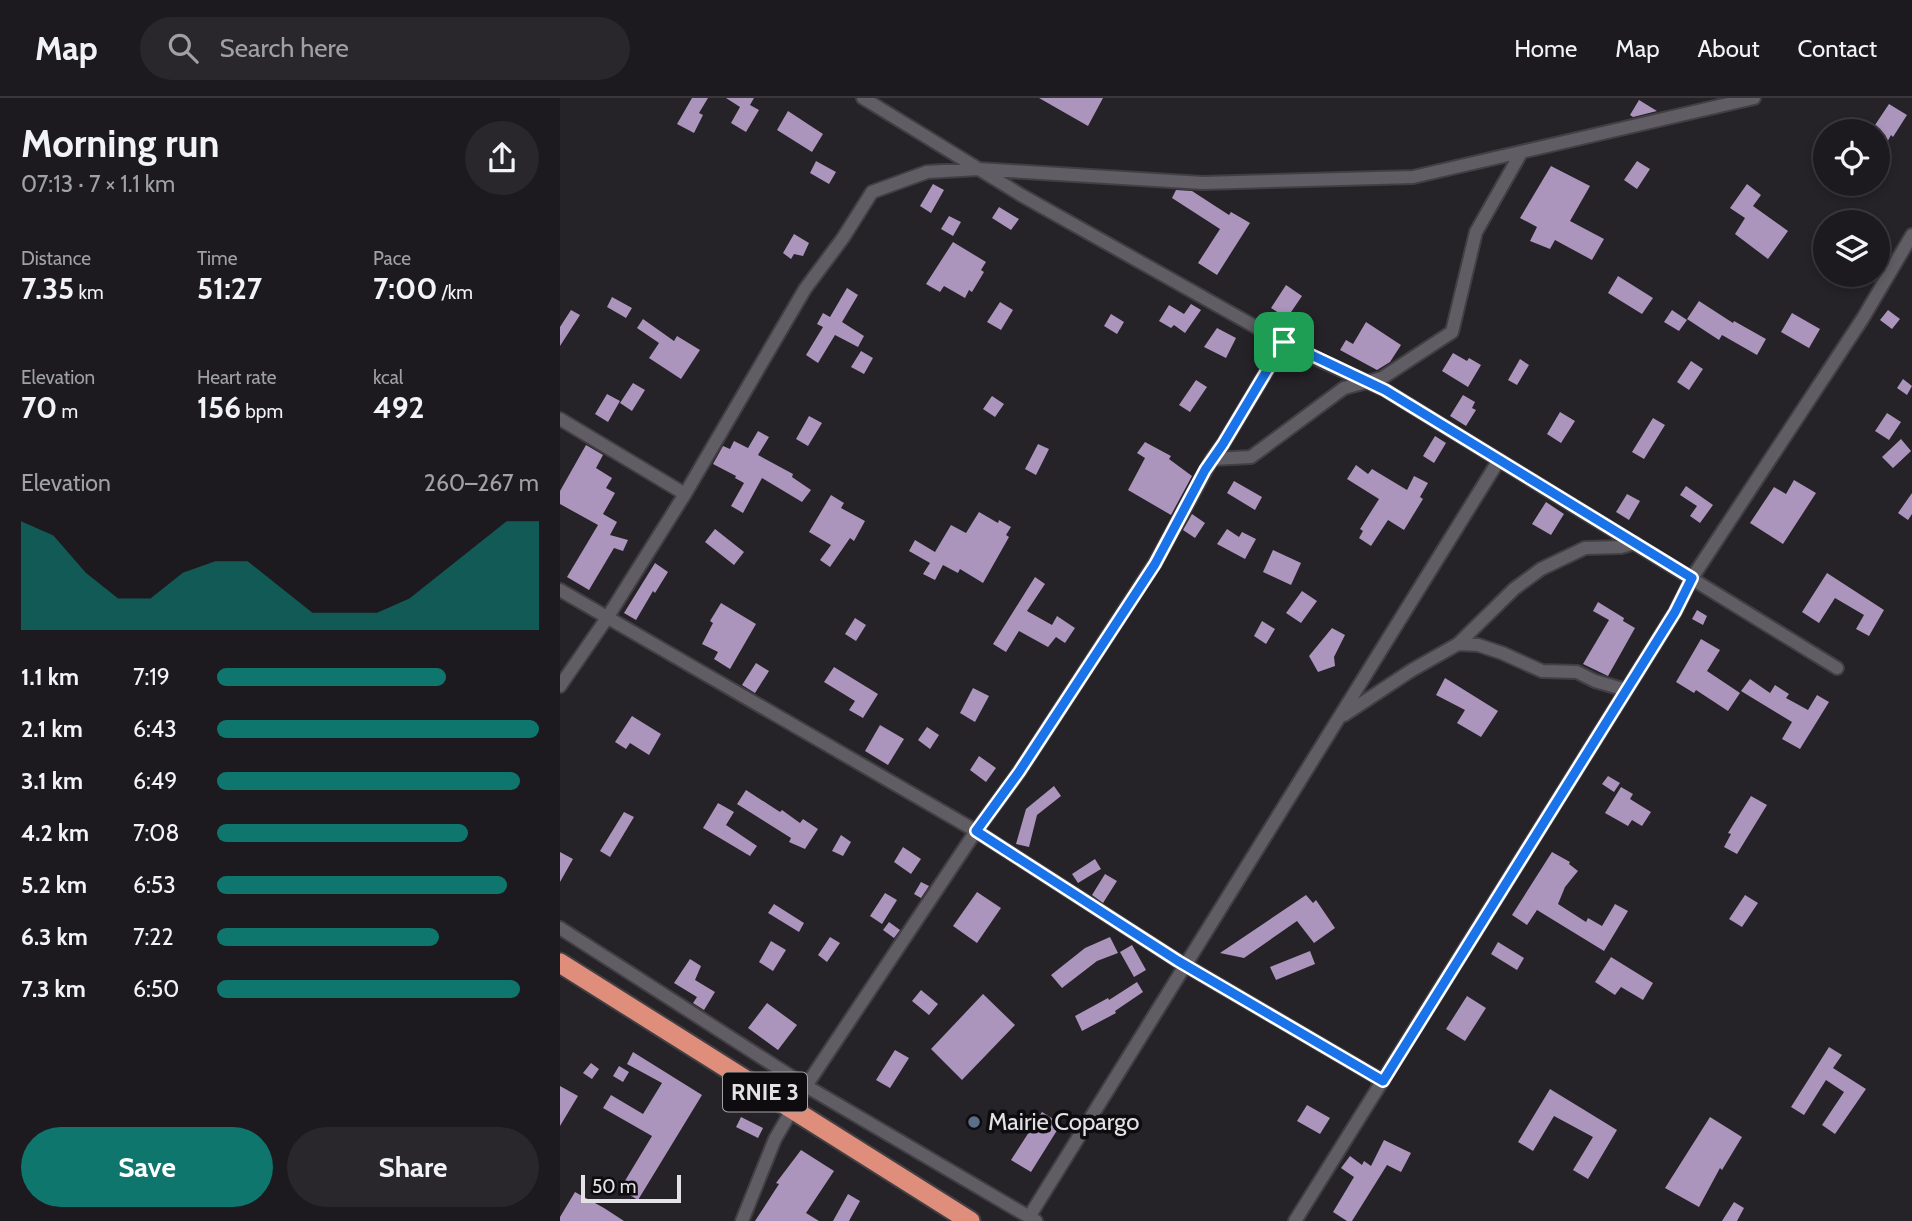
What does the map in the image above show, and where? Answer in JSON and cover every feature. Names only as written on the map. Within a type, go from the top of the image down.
[{"type":"highway","name":"RNIE 3","points":[[560,963],[970,1221]]},
{"type":"street","points":[[863,98],[978,169],[1284,342],[1385,390],[1837,668]]},
{"type":"street","points":[[560,686],[607,618],[685,494],[805,289],[844,238],[872,192],[927,172],[978,169],[1203,183],[1413,177],[1754,98]]},
{"type":"street","points":[[1212,459],[1251,457],[1344,387],[1382,378],[1452,332],[1476,232],[1521,153]]},
{"type":"street","points":[[1296,1221],[1675,612],[1692,578],[1863,318],[1912,235]]},
{"type":"street","points":[[742,1221],[775,1139],[806,1086],[976,831],[1019,772],[1155,564],[1212,459],[1284,342]]},
{"type":"street","points":[[560,419],[685,494]]},
{"type":"street","points":[[560,928],[806,1086],[1033,1219],[1185,965],[1499,460]]},
{"type":"street","points":[[1338,720],[1412,670],[1458,644],[1514,589],[1541,569],[1586,548],[1621,547],[1634,543]]},
{"type":"street","points":[[560,590],[976,831],[1185,965],[1383,1081]]},
{"type":"street","points":[[1458,644],[1478,645],[1542,671],[1577,672],[1595,681],[1626,690]]},
{"type":"building","points":[[692,98],[708,98],[699,113],[703,115],[694,133],[677,124]]},
{"type":"building","points":[[726,98],[754,98],[750,105],[759,110],[746,132],[731,123],[740,107]]},
{"type":"building","points":[[1039,98],[1103,98],[1088,126]]},
{"type":"building","points":[[1639,100],[1657,111],[1633,117],[1630,115]]},
{"type":"building","points":[[1889,104],[1907,115],[1893,137],[1890,137],[1890,119],[1879,119]]},
{"type":"building","points":[[788,111],[823,134],[812,152],[777,130]]},
{"type":"building","points":[[816,161],[836,172],[829,184],[810,173]]},
{"type":"building","points":[[1637,161],[1650,169],[1637,189],[1624,180]]},
{"type":"building","points":[[1551,166],[1590,186],[1570,221],[1604,239],[1592,260],[1555,240],[1550,249],[1530,241],[1537,227],[1520,218]]},
{"type":"building","points":[[933,184],[944,190],[931,213],[920,206]]},
{"type":"building","points":[[1747,184],[1761,195],[1753,206],[1788,231],[1768,259],[1735,234],[1745,218],[1730,208]]},
{"type":"building","points":[[1176,190],[1192,191],[1229,215],[1231,212],[1250,223],[1217,275],[1198,263],[1220,229],[1172,198]]},
{"type":"building","points":[[999,207],[1019,219],[1011,230],[992,218]]},
{"type":"building","points":[[949,216],[961,222],[953,236],[941,229]]},
{"type":"building","points":[[794,234],[809,243],[803,256],[794,254],[791,259],[783,253]]},
{"type":"building","points":[[953,242],[986,262],[981,270],[984,272],[972,292],[969,290],[965,298],[944,286],[940,292],[926,284]]},
{"type":"building","points":[[1618,276],[1653,298],[1642,314],[1608,293]]},
{"type":"building","points":[[1286,285],[1302,296],[1287,318],[1271,308]]},
{"type":"building","points":[[847,288],[858,295],[842,322],[864,336],[858,347],[835,335],[818,363],[806,355],[823,327],[817,324],[823,313],[830,317]]},
{"type":"building","points":[[612,297],[632,308],[626,318],[607,307]]},
{"type":"building","points":[[1699,301],[1733,323],[1734,321],[1766,339],[1757,355],[1722,335],[1719,340],[1687,319]]},
{"type":"building","points":[[1000,302],[1013,310],[1001,330],[987,322]]},
{"type":"building","points":[[1191,304],[1201,310],[1185,333],[1174,325],[1171,328],[1159,321],[1169,305],[1184,314]]},
{"type":"building","points":[[571,310],[580,315],[560,346],[560,327]]},
{"type":"building","points":[[1672,310],[1687,320],[1679,331],[1664,322]]},
{"type":"building","points":[[1888,310],[1900,319],[1892,329],[1880,320]]},
{"type":"building","points":[[1792,313],[1820,329],[1809,348],[1781,332]]},
{"type":"building","points":[[1111,314],[1124,322],[1117,334],[1104,326]]},
{"type":"building","points":[[643,319],[674,341],[677,336],[700,350],[681,379],[649,358],[659,343],[637,328]]},
{"type":"building","points":[[1366,322],[1401,345],[1390,362],[1377,370],[1340,350],[1346,340],[1353,344]]},
{"type":"building","points":[[1217,328],[1236,338],[1226,358],[1204,347]]},
{"type":"building","points":[[861,351],[873,358],[864,374],[851,367]]},
{"type":"building","points":[[1453,353],[1481,365],[1468,387],[1442,371]]},
{"type":"building","points":[[1520,359],[1529,365],[1517,385],[1508,380]]},
{"type":"building","points":[[1691,361],[1703,369],[1689,390],[1677,382]]},
{"type":"building","points":[[1903,379],[1912,386],[1907,395],[1897,388]]},
{"type":"building","points":[[1196,380],[1207,387],[1190,412],[1179,405]]},
{"type":"building","points":[[633,383],[645,390],[632,411],[620,403]]},
{"type":"building","points":[[607,394],[620,401],[608,422],[595,414]]},
{"type":"building","points":[[1463,395],[1475,402],[1472,408],[1476,410],[1466,426],[1450,416]]},
{"type":"building","points":[[992,396],[1004,404],[995,417],[983,409]]},
{"type":"building","points":[[1560,412],[1575,421],[1561,443],[1547,434]]},
{"type":"building","points":[[1887,413],[1901,422],[1889,440],[1875,431]]},
{"type":"building","points":[[809,416],[822,423],[808,446],[796,439]]},
{"type":"building","points":[[1653,418],[1665,425],[1644,459],[1632,452]]},
{"type":"building","points":[[758,431],[769,437],[758,455],[793,474],[792,477],[811,490],[802,502],[762,478],[743,513],[731,506],[744,483],[713,464],[723,446],[730,449],[734,441],[748,448]]},
{"type":"building","points":[[1435,436],[1446,443],[1434,463],[1423,456]]},
{"type":"building","points":[[1901,439],[1911,451],[1893,468],[1882,457]]},
{"type":"building","points":[[1145,442],[1171,456],[1169,459],[1192,476],[1171,515],[1128,490],[1145,458],[1137,453]]},
{"type":"building","points":[[1038,444],[1049,449],[1036,475],[1025,469]]},
{"type":"building","points":[[586,445],[603,455],[596,468],[612,478],[606,488],[615,493],[603,514],[617,522],[610,535],[628,540],[623,551],[614,548],[589,590],[567,577],[598,525],[560,504],[560,491]]},
{"type":"building","points":[[1356,465],[1368,474],[1372,469],[1407,490],[1414,476],[1428,483],[1420,497],[1423,499],[1404,530],[1388,520],[1371,546],[1359,538],[1363,531],[1360,529],[1379,499],[1347,479]]},
{"type":"building","points":[[1794,480],[1816,493],[1783,544],[1750,523],[1774,487],[1786,494]]},
{"type":"building","points":[[1234,481],[1262,497],[1255,510],[1227,493]]},
{"type":"building","points":[[1686,486],[1713,505],[1700,523],[1690,516],[1697,506],[1680,495]]},
{"type":"building","points":[[1912,493],[1912,514],[1908,520],[1898,513]]},
{"type":"building","points":[[1627,494],[1640,501],[1629,520],[1616,512]]},
{"type":"building","points":[[831,495],[844,503],[841,508],[865,521],[854,541],[850,538],[830,567],[820,560],[831,545],[809,532]]},
{"type":"building","points":[[1546,502],[1564,514],[1551,535],[1532,524]]},
{"type":"building","points":[[979,512],[1011,527],[1006,535],[1009,537],[983,583],[960,569],[958,573],[943,565],[935,580],[923,574],[930,563],[909,551],[915,540],[935,552],[951,525],[966,533]]},
{"type":"building","points":[[1192,514],[1205,523],[1195,538],[1183,530]]},
{"type":"building","points":[[715,529],[744,552],[734,565],[705,542]]},
{"type":"building","points":[[1227,529],[1239,537],[1242,532],[1256,539],[1245,559],[1217,544]]},
{"type":"building","points":[[1273,550],[1301,563],[1291,585],[1263,572]]},
{"type":"building","points":[[655,563],[668,572],[636,620],[624,613]]},
{"type":"building","points":[[1827,573],[1884,610],[1869,636],[1856,629],[1864,615],[1835,598],[1819,623],[1802,612]]},
{"type":"building","points":[[1035,577],[1045,584],[1027,611],[1052,625],[1057,616],[1075,628],[1065,643],[1056,637],[1048,647],[1019,631],[1006,652],[993,644]]},
{"type":"building","points":[[1302,591],[1317,601],[1301,623],[1286,613]]},
{"type":"building","points":[[1598,602],[1635,628],[1608,676],[1583,664],[1609,620],[1593,611]]},
{"type":"building","points":[[721,603],[756,624],[730,669],[714,659],[718,652],[702,644],[713,623],[710,621]]},
{"type":"building","points":[[1697,610],[1707,616],[1703,625],[1692,619]]},
{"type":"building","points":[[855,618],[866,625],[856,641],[845,634]]},
{"type":"building","points":[[1262,621],[1275,629],[1266,644],[1254,636]]},
{"type":"building","points":[[1332,628],[1345,635],[1334,657],[1335,666],[1318,672],[1309,656]]},
{"type":"building","points":[[1701,639],[1720,650],[1707,671],[1740,693],[1728,711],[1696,690],[1694,693],[1676,682]]},
{"type":"building","points":[[756,663],[769,671],[755,693],[742,685]]},
{"type":"building","points":[[834,667],[878,694],[863,718],[849,710],[855,701],[824,682]]},
{"type":"building","points":[[1445,678],[1498,711],[1481,737],[1457,723],[1465,710],[1436,695]]},
{"type":"building","points":[[1750,679],[1770,693],[1775,685],[1789,694],[1786,698],[1808,710],[1817,695],[1829,702],[1800,749],[1782,739],[1792,722],[1741,691]]},
{"type":"building","points":[[973,688],[989,696],[975,722],[960,713]]},
{"type":"building","points":[[632,716],[661,734],[649,755],[630,743],[626,749],[615,742]]},
{"type":"building","points":[[880,725],[904,739],[888,765],[865,751]]},
{"type":"building","points":[[927,727],[939,735],[930,749],[918,740]]},
{"type":"building","points":[[979,756],[996,768],[986,782],[970,770]]},
{"type":"building","points":[[1608,776],[1620,783],[1614,792],[1602,784]]},
{"type":"building","points":[[1054,786],[1061,796],[1037,815],[1029,847],[1016,844],[1026,809]]},
{"type":"building","points":[[1621,787],[1633,794],[1630,799],[1651,812],[1642,826],[1632,820],[1628,826],[1605,813]]},
{"type":"building","points":[[746,790],[800,823],[803,819],[818,829],[805,849],[789,842],[791,838],[737,804]]},
{"type":"building","points":[[1751,796],[1767,805],[1737,854],[1724,847],[1731,834],[1728,833]]},
{"type":"building","points":[[718,803],[734,812],[726,825],[757,846],[750,856],[703,828]]},
{"type":"building","points":[[624,812],[634,817],[610,857],[600,851]]},
{"type":"building","points":[[841,835],[851,842],[843,856],[832,851]]},
{"type":"building","points":[[903,847],[921,859],[911,874],[894,862]]},
{"type":"building","points":[[560,852],[573,859],[560,882]]},
{"type":"building","points":[[1552,852],[1570,862],[1578,871],[1565,887],[1558,904],[1586,922],[1588,918],[1602,926],[1615,904],[1628,911],[1604,951],[1537,910],[1527,925],[1512,915]]},
{"type":"building","points":[[1095,859],[1101,869],[1078,883],[1072,874]]},
{"type":"building","points":[[1105,874],[1117,881],[1103,903],[1092,895]]},
{"type":"building","points":[[921,882],[929,886],[921,898],[914,894]]},
{"type":"building","points":[[977,892],[1001,908],[977,943],[953,926]]},
{"type":"building","points":[[885,893],[897,900],[882,924],[870,916]]},
{"type":"building","points":[[1306,895],[1313,903],[1316,900],[1335,928],[1314,943],[1297,921],[1244,958],[1220,953]]},
{"type":"building","points":[[1745,895],[1758,903],[1742,927],[1729,919]]},
{"type":"building","points":[[774,904],[804,923],[799,932],[768,913]]},
{"type":"building","points":[[889,922],[900,930],[894,938],[883,930]]},
{"type":"building","points":[[830,937],[840,943],[827,962],[818,955]]},
{"type":"building","points":[[1110,937],[1118,953],[1097,961],[1062,988],[1051,975],[1085,948]]},
{"type":"building","points":[[771,941],[786,950],[773,971],[759,962]]},
{"type":"building","points":[[1498,942],[1524,958],[1517,970],[1491,954]]},
{"type":"building","points":[[1132,945],[1146,970],[1134,977],[1120,952]]},
{"type":"building","points":[[1310,951],[1315,964],[1276,980],[1270,967]]},
{"type":"building","points":[[1611,957],[1653,983],[1643,1000],[1621,987],[1615,995],[1595,982]]},
{"type":"building","points":[[690,959],[701,966],[695,980],[715,992],[704,1010],[693,1003],[697,997],[674,983]]},
{"type":"building","points":[[1137,982],[1143,992],[1115,1011],[1116,1013],[1082,1031],[1075,1016],[1108,998],[1109,1000]]},
{"type":"building","points":[[921,990],[938,1004],[929,1015],[912,1001]]},
{"type":"building","points":[[983,994],[1015,1025],[962,1080],[931,1049]]},
{"type":"building","points":[[1467,996],[1486,1008],[1465,1041],[1446,1029]]},
{"type":"building","points":[[767,1003],[797,1025],[778,1050],[748,1028]]},
{"type":"building","points":[[1829,1047],[1842,1055],[1833,1068],[1866,1089],[1835,1134],[1822,1125],[1844,1092],[1826,1080],[1804,1115],[1791,1107]]},
{"type":"building","points":[[895,1050],[909,1058],[890,1088],[876,1080]]},
{"type":"building","points":[[633,1052],[702,1095],[638,1200],[620,1189],[652,1136],[603,1108],[611,1095],[643,1114],[662,1083],[627,1064]]},
{"type":"building","points":[[591,1063],[599,1069],[592,1079],[583,1073]]},
{"type":"building","points":[[619,1066],[629,1072],[623,1082],[613,1076]]},
{"type":"building","points":[[560,1086],[578,1096],[560,1126]]},
{"type":"building","points":[[1550,1089],[1617,1130],[1588,1179],[1573,1170],[1593,1137],[1554,1116],[1533,1151],[1518,1142]]},
{"type":"building","points":[[1307,1105],[1330,1118],[1320,1134],[1297,1121]]},
{"type":"building","points":[[1042,1112],[1061,1124],[1031,1172],[1011,1160]]},
{"type":"building","points":[[741,1117],[763,1128],[758,1138],[736,1127]]},
{"type":"building","points":[[1710,1117],[1742,1137],[1722,1170],[1720,1168],[1699,1207],[1665,1188]]},
{"type":"building","points":[[1384,1140],[1411,1153],[1401,1172],[1387,1165],[1352,1221],[1347,1221],[1333,1212],[1354,1177],[1341,1168],[1350,1156],[1362,1165],[1364,1161],[1371,1166]]},
{"type":"building","points":[[801,1150],[834,1171],[806,1213],[819,1221],[755,1221],[779,1184],[776,1183]]},
{"type":"building","points":[[575,1192],[604,1208],[624,1221],[560,1221]]},
{"type":"building","points":[[848,1194],[860,1201],[849,1221],[833,1221]]},
{"type":"building","points":[[1734,1202],[1744,1208],[1737,1221],[1722,1221]]},
{"type":"place","name":"Mairie Copargo","points":[[974,1122]]},
{"type":"route","points":[[1284,342],[1385,390],[1692,578],[1675,612],[1383,1081],[1178,961],[976,831],[1019,772],[1155,564],[1205,470],[1284,342]]}]
